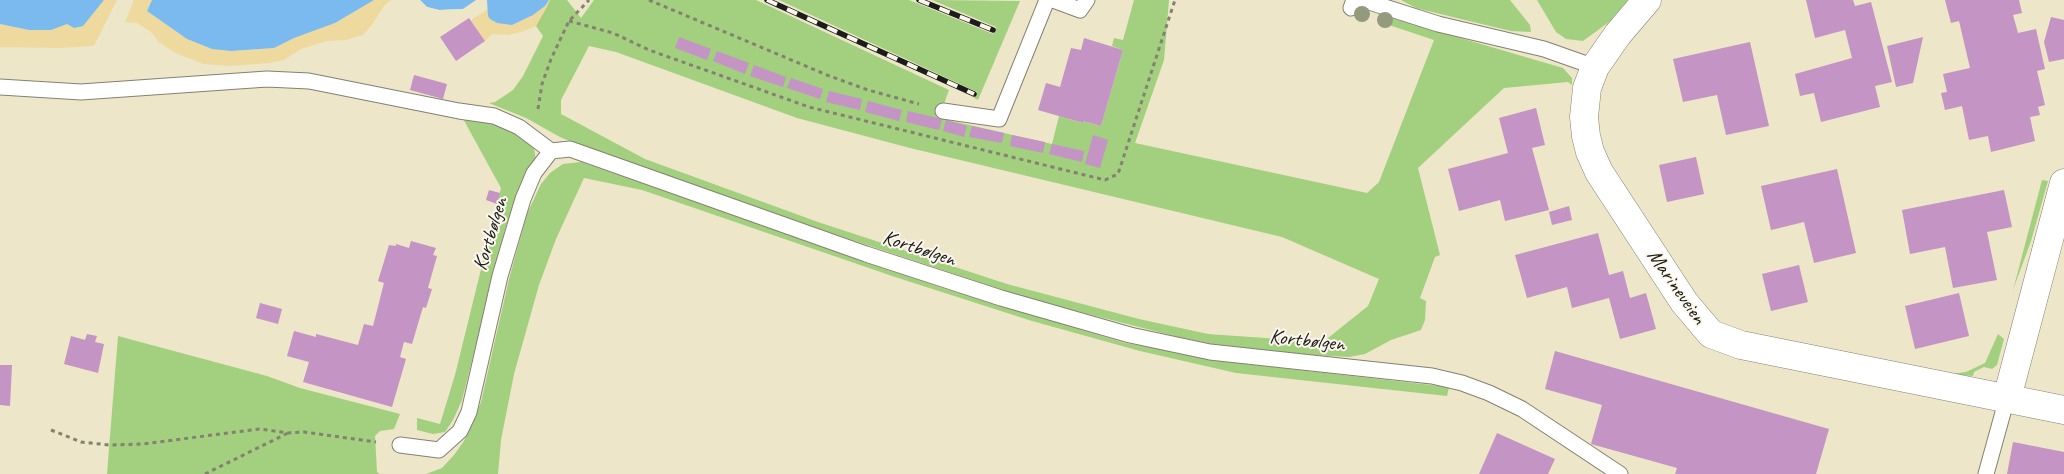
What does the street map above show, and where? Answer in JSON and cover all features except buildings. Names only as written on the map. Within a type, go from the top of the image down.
[{"type":"street","name":"Marineveien","points":[[1647,0],[1618,34],[1595,67],[1587,88],[1584,117],[1590,152],[1599,172],[1684,302],[1711,334],[1741,345],[2064,410]]},
{"type":"street","points":[[2007,398],[2064,182]]},
{"type":"lane","points":[[943,111],[999,120],[1047,0]]},
{"type":"lane","points":[[1053,0],[1080,10],[1088,0]]},
{"type":"lane","points":[[1356,3],[1544,49],[1595,67]]},
{"type":"lane","points":[[0,87],[81,92],[266,79],[309,81],[459,111],[494,116],[519,127],[551,151]]},
{"type":"lane","name":"Kortbølgen","points":[[400,445],[438,450],[460,431],[469,412],[500,276],[523,199],[534,173],[551,151],[570,149],[884,260],[1001,298],[1130,335],[1210,352],[1432,376],[1462,383],[1490,393],[1522,409],[1620,474]]},
{"type":"lane","points":[[1986,474],[2007,398]]},
{"type":"path","points":[[551,151],[536,121],[545,76],[569,21],[588,0]]},
{"type":"path","points":[[649,0],[868,90],[943,111]]},
{"type":"path","points":[[569,21],[613,34],[649,50],[809,107],[1105,180],[1118,174],[1175,0]]},
{"type":"path","points":[[51,430],[81,442],[109,445],[142,444],[260,429],[288,433],[304,432],[400,445]]},
{"type":"path","points":[[205,474],[288,433]]},
{"type":"green space","points":[[550,0],[567,0],[581,18],[594,0],[756,0],[949,90],[939,118],[1052,144],[1059,116],[1101,126],[1123,50],[1112,46],[1114,38],[1123,40],[1134,0],[1169,0],[1164,60],[1135,143],[1367,193],[1379,182],[1434,40],[1389,25],[1392,18],[1563,68],[1572,78],[1572,85],[1568,82],[1504,88],[1418,168],[1440,255],[1435,257],[1420,298],[1426,301],[1425,320],[1421,330],[1391,340],[1365,354],[1349,357],[1293,354],[1213,344],[1182,338],[1033,300],[840,236],[560,137],[526,118],[489,103],[495,102],[513,90],[523,76],[543,36],[536,26]],"holes":[[[589,46],[616,52],[797,118],[910,148],[1282,237],[1379,279],[1368,306],[1323,342],[1208,334],[1139,319],[1007,284],[818,222],[645,159],[561,114],[561,100]]]},
{"type":"green space","points":[[779,0],[909,0],[993,34],[996,27],[932,0],[1020,1],[978,100],[974,98],[977,92]]},
{"type":"green space","points":[[1401,0],[1510,0],[1530,25],[1531,32],[1511,31],[1416,8]]},
{"type":"green space","points":[[1537,0],[1628,0],[1609,22],[1583,41],[1566,39],[1556,32]]},
{"type":"green space","points":[[461,115],[476,116],[506,127],[527,139],[534,148],[536,160],[521,184],[506,226],[462,400],[445,432],[433,434],[417,430],[417,418],[440,424],[455,375],[501,188]]},
{"type":"green space","points":[[581,162],[943,288],[1125,343],[1237,363],[1449,387],[1447,396],[1236,373],[1140,351],[1032,321],[895,277],[642,190],[584,178],[556,239],[539,285],[514,374],[501,440],[498,474],[426,474],[442,468],[454,455],[464,441],[481,402],[509,279],[527,214],[541,184],[550,173],[563,164]]},
{"type":"green space","points":[[2042,180],[2048,181],[2031,241],[2013,290]]},
{"type":"green space","points":[[1998,334],[2004,339],[1997,365],[1992,369],[1984,367],[1974,372],[1973,376],[1950,374],[1966,372],[1985,363]]},
{"type":"green space","points":[[118,336],[267,376],[300,388],[400,414],[394,429],[380,431],[375,436],[377,472],[380,474],[107,474]]},
{"type":"sand","points":[[104,0],[117,0],[94,46],[57,48],[0,47],[0,24],[29,30],[51,30],[96,10]]},
{"type":"sand","points":[[134,0],[152,0],[147,11],[187,39],[212,49],[231,51],[274,48],[294,38],[335,23],[374,0],[391,0],[384,6],[363,35],[346,40],[327,41],[301,49],[284,60],[231,66],[203,64],[174,52],[160,43],[151,32],[137,23],[125,22]]},
{"type":"sand","points":[[549,0],[536,26],[521,32],[508,35],[492,34],[485,41],[471,20],[488,9],[488,15],[497,23],[526,19],[545,6]]},
{"type":"water","points":[[0,0],[104,0],[83,26],[74,28],[67,24],[51,30],[29,30],[0,24]]},
{"type":"water","points":[[152,0],[374,0],[335,23],[294,38],[274,48],[231,51],[212,49],[187,39],[147,11]]},
{"type":"water","points":[[420,0],[476,0],[463,9],[439,10],[427,7]]},
{"type":"water","points":[[487,0],[549,0],[545,6],[533,15],[512,25],[497,23],[490,19],[488,16]]},
{"type":"pier","points":[[418,0],[427,7],[439,10],[463,9],[478,0],[464,11],[439,13],[426,9]]},
{"type":"railway","points":[[767,0],[974,94]]},
{"type":"railway","points":[[919,0],[993,30]]}]
